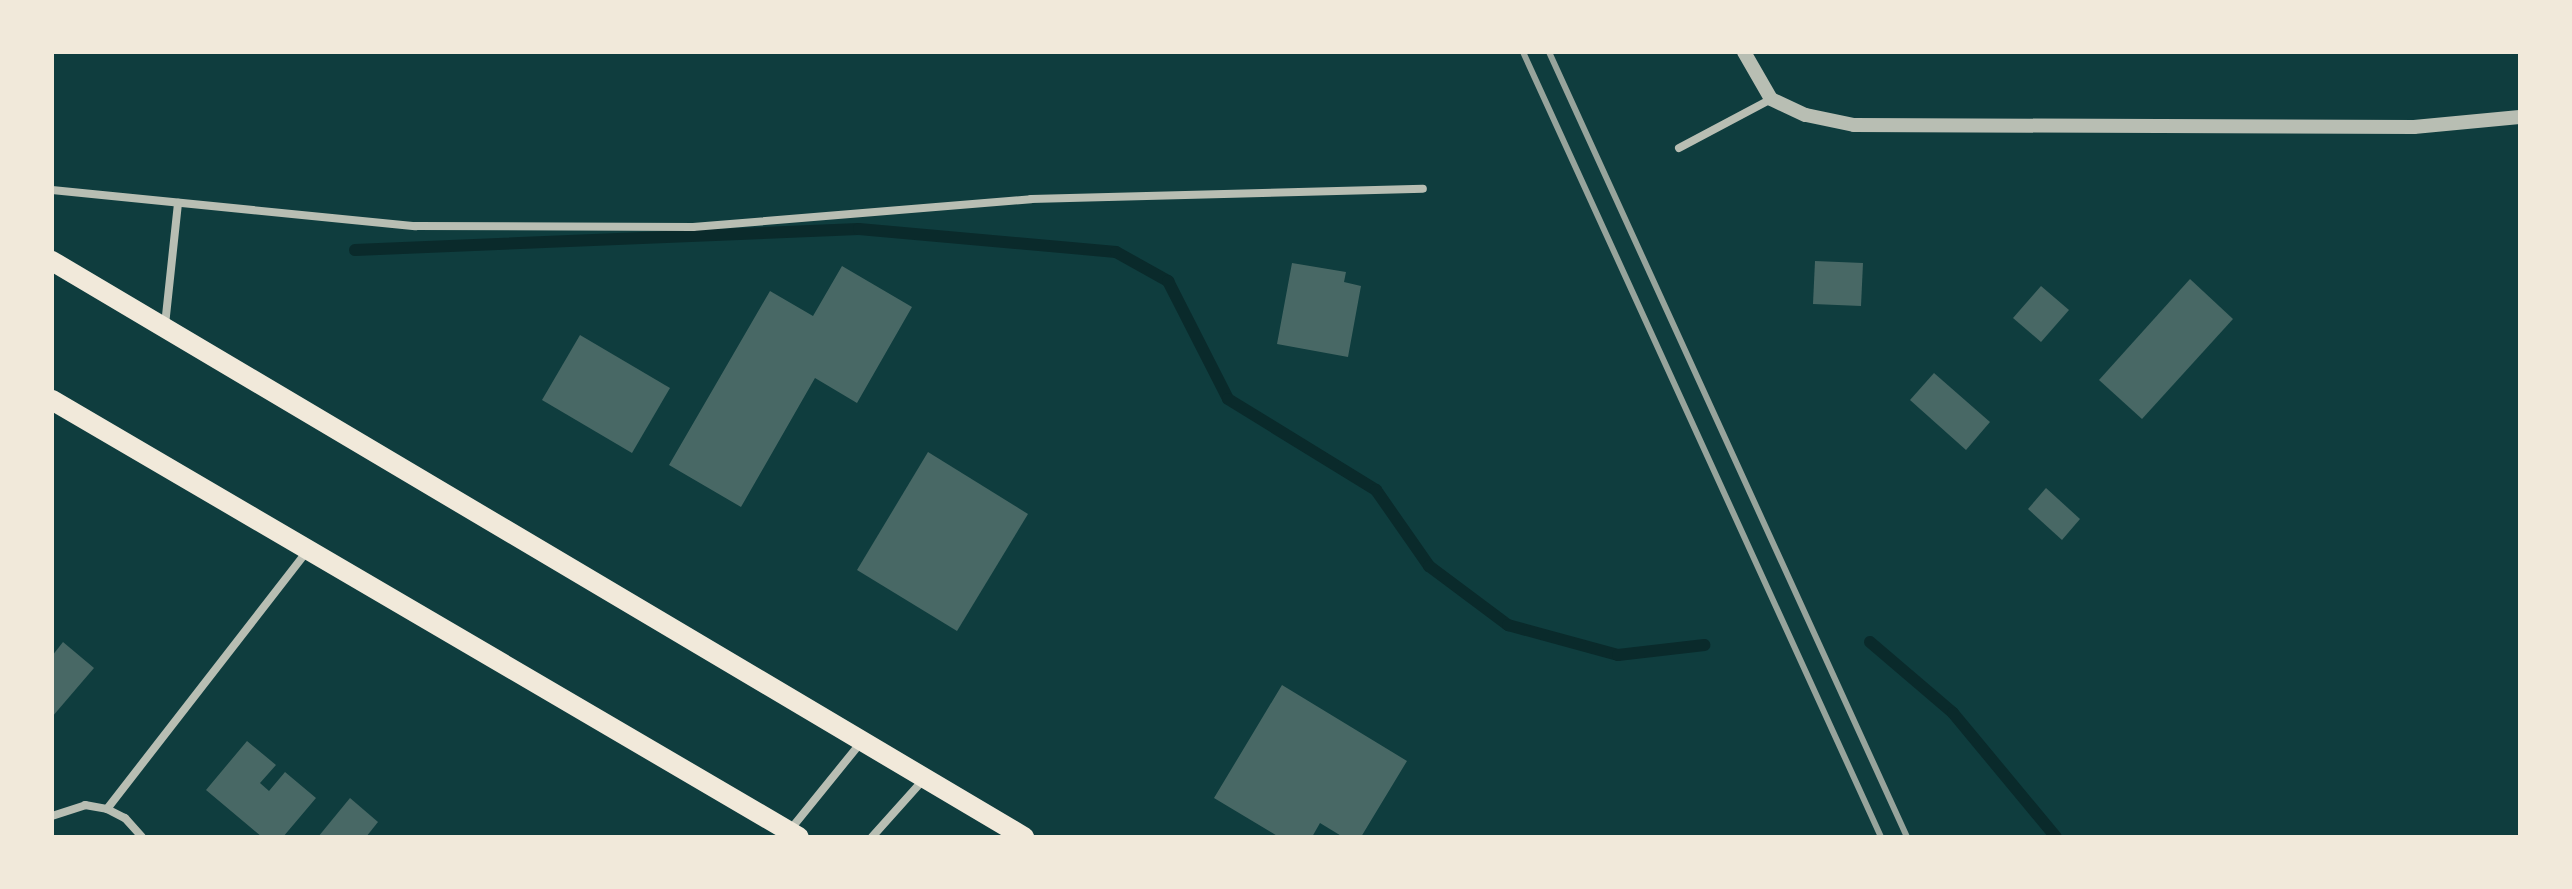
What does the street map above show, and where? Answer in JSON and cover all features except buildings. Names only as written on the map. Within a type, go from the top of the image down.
[{"type":"main road","points":[[52,261],[1024,837]]},
{"type":"main road","points":[[52,400],[791,835]]},
{"type":"street","points":[[1744,52],[1771,99],[1806,115],[1854,125],[2414,127],[2520,117]]},
{"type":"street","points":[[1679,148],[1771,99]]},
{"type":"street","points":[[52,190],[415,226],[693,227],[1031,199],[1423,189]]},
{"type":"street","points":[[165,329],[178,203]]},
{"type":"street","points":[[107,809],[309,549]]},
{"type":"street","points":[[791,835],[862,740]]},
{"type":"street","points":[[872,837],[925,778]]},
{"type":"street","points":[[52,816],[85,805],[107,809],[125,818],[142,837]]},
{"type":"waterway","points":[[355,250],[859,229],[1116,252],[1168,281],[1228,399],[1376,490],[1429,566],[1508,625],[1618,655],[1704,645]]},
{"type":"waterway","points":[[1870,642],[1953,713],[2056,837]]},
{"type":"railway","points":[[1523,52],[1881,837]]},
{"type":"railway","points":[[1549,52],[1907,837]]}]
